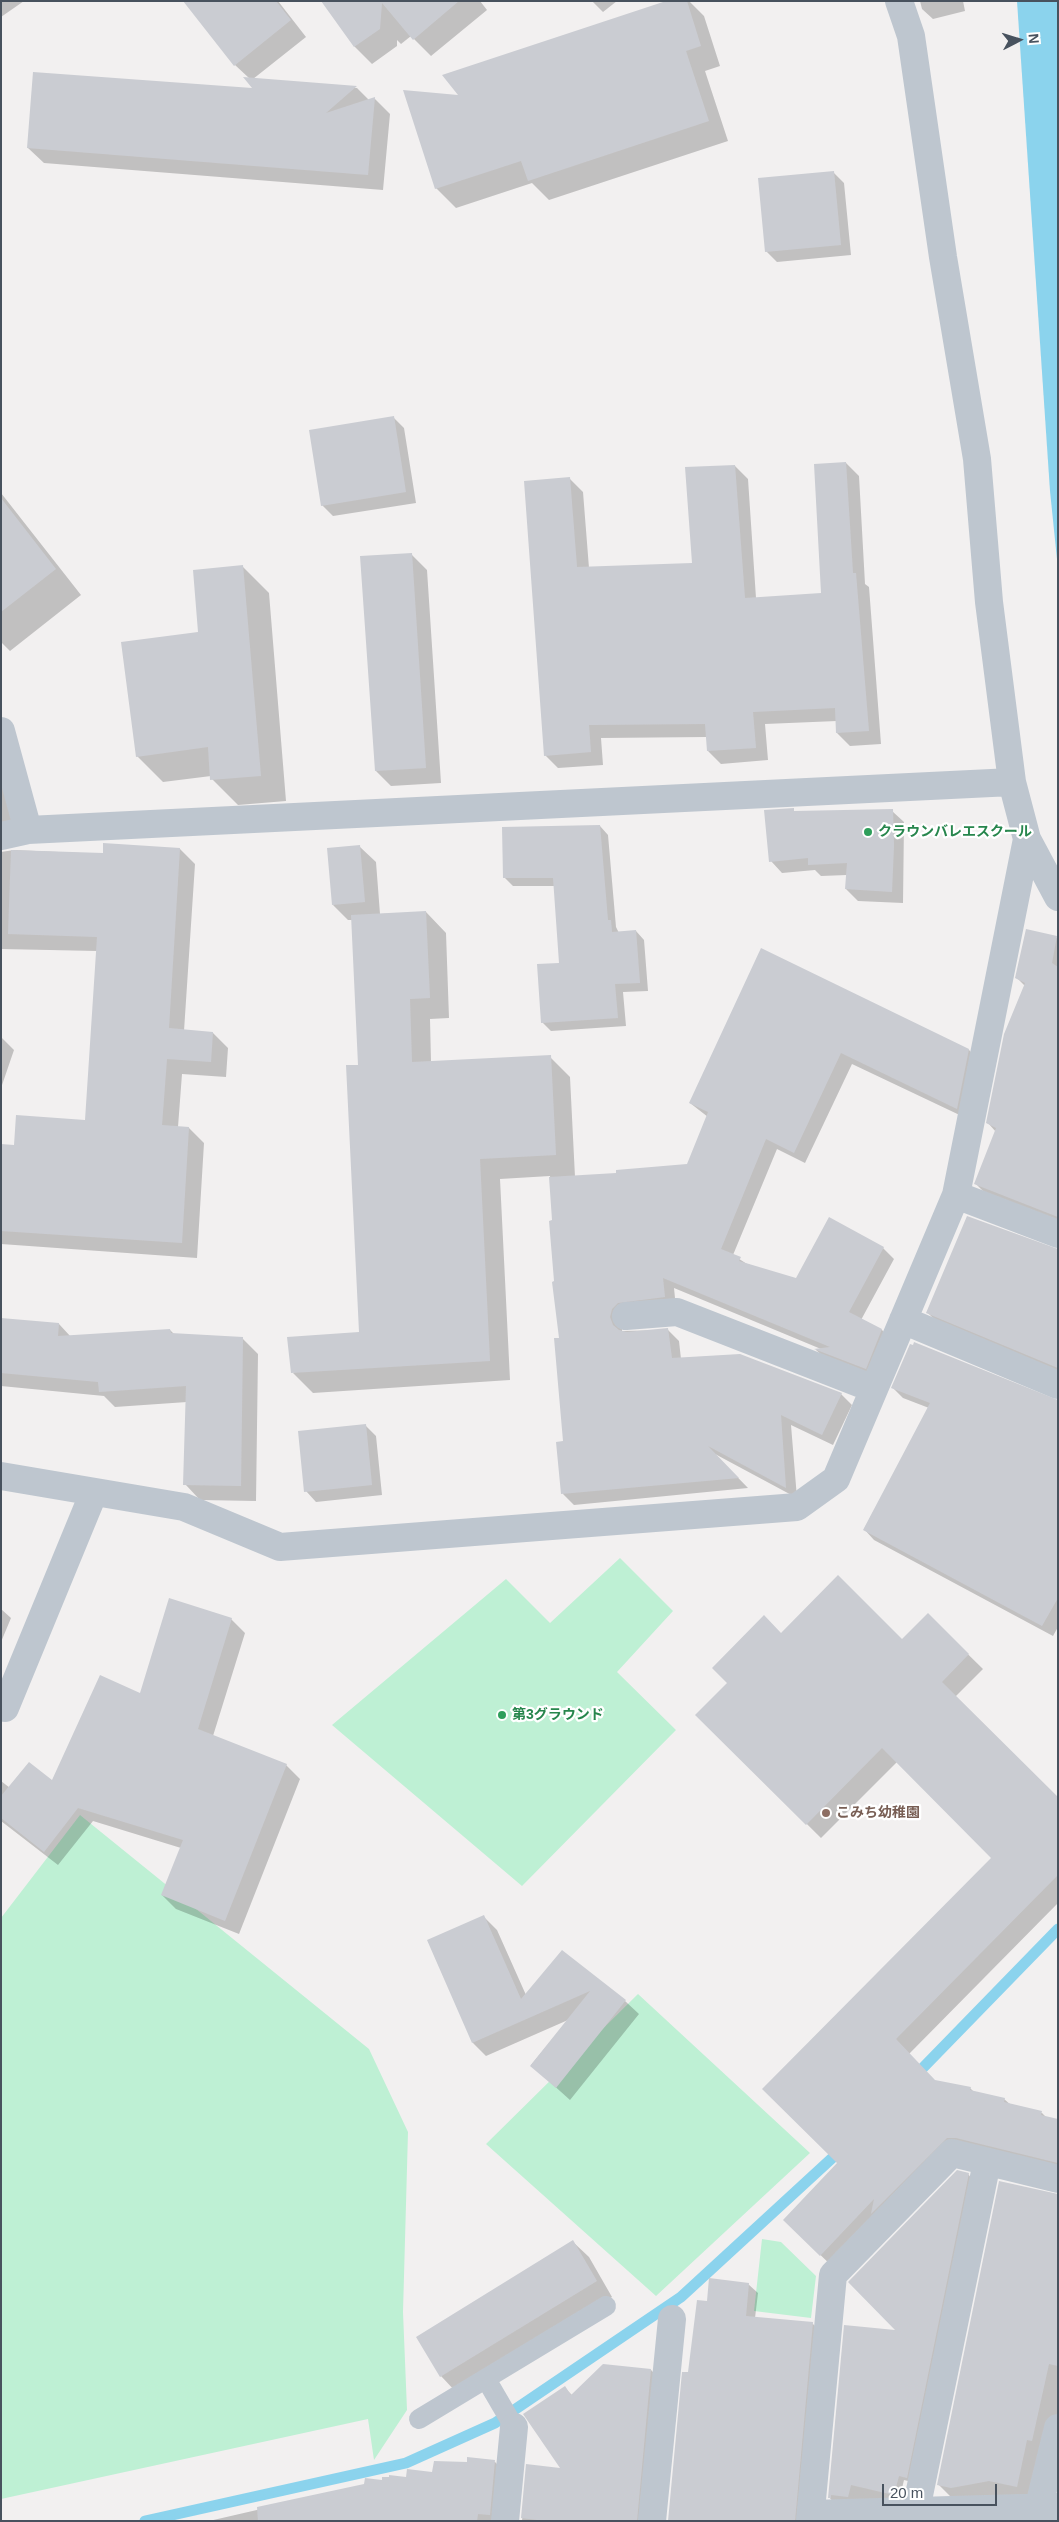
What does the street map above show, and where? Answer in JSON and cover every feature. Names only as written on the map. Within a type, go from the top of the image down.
[{"type":"street","points":[[899,1],[911,36],[943,257],[978,459],[989,602],[1012,782],[1027,839],[1058,897]]},
{"type":"street","points":[[1,731],[28,830]]},
{"type":"street","points":[[1,836],[28,830],[1012,782]]},
{"type":"street","points":[[1,1476],[184,1507],[280,1546],[798,1507],[836,1479],[956,1195],[1027,839]]},
{"type":"street","points":[[956,1195],[1058,1234]]},
{"type":"street","points":[[626,1316],[677,1312],[874,1389]]},
{"type":"street","points":[[903,1320],[1058,1385]]},
{"type":"street","points":[[5,1708],[94,1492]]},
{"type":"street","points":[[1058,2179],[952,2153],[833,2275],[811,2517],[916,2510],[1049,2506],[1058,2428]]},
{"type":"street","points":[[916,2510],[987,2162]]},
{"type":"street","points":[[652,2521],[672,2319]]},
{"type":"street","points":[[504,2521],[514,2427]]},
{"type":"lane","points":[[419,2419],[606,2306]]},
{"type":"lane","points":[[486,2379],[514,2427]]},
{"type":"green space","name":"第3グラウンド","points":[[620,1558],[673,1611],[617,1672],[676,1730],[522,1886],[332,1725],[506,1579],[550,1623]]},
{"type":"green space","points":[[80,1815],[369,2049],[408,2132],[403,2312],[407,2410],[374,2460],[368,2419],[1,2499],[1,1918]]},
{"type":"green space","points":[[638,1994],[810,2153],[656,2296],[486,2144]]},
{"type":"green space","points":[[762,2239],[781,2242],[816,2276],[811,2318],[754,2311]]},
{"type":"water","points":[[1017,1],[1058,1],[1058,569],[1050,491]]},
{"type":"building","points":[[183,1],[276,1],[291,20],[234,66]]},
{"type":"building","points":[[321,1],[459,1],[413,40],[382,3],[380,29],[354,47]]},
{"type":"building","points":[[666,1],[687,1],[701,46],[686,51],[709,121],[528,181],[521,161],[435,189],[403,90],[458,95],[442,75]]},
{"type":"building","points":[[33,72],[252,88],[243,77],[357,86],[326,113],[375,97],[368,175],[27,148]]},
{"type":"building","points":[[834,171],[841,245],[765,252],[758,178]]},
{"type":"building","points":[[394,416],[406,492],[321,506],[309,430]]},
{"type":"building","points":[[846,462],[853,573],[856,573],[869,731],[836,733],[835,708],[753,712],[756,748],[707,751],[705,724],[589,725],[591,752],[544,756],[524,481],[570,477],[577,567],[692,563],[685,467],[735,465],[745,598],[821,593],[814,464]]},
{"type":"building","points":[[1,498],[56,569],[1,612]]},
{"type":"building","points":[[412,553],[426,768],[375,771],[360,556]]},
{"type":"building","points":[[243,565],[261,776],[210,780],[208,747],[136,757],[121,642],[198,632],[193,570]]},
{"type":"building","points":[[794,808],[794,811],[893,809],[892,892],[845,889],[847,863],[808,865],[808,858],[769,862],[764,810]]},
{"type":"building","points":[[600,825],[608,920],[611,920],[612,932],[636,930],[640,983],[615,984],[618,1018],[541,1023],[537,964],[559,963],[553,878],[503,878],[502,827]]},
{"type":"building","points":[[103,843],[180,848],[169,1028],[213,1032],[211,1062],[167,1059],[162,1125],[189,1127],[182,1243],[1,1231],[1,1144],[14,1145],[16,1115],[85,1120],[97,937],[8,934],[11,850],[103,853]]},
{"type":"building","points":[[360,845],[365,902],[332,905],[327,848]]},
{"type":"building","points":[[426,911],[430,998],[410,999],[412,1062],[551,1055],[556,1155],[480,1159],[490,1361],[291,1373],[287,1337],[359,1332],[346,1065],[358,1065],[351,915]]},
{"type":"building","points":[[1026,929],[1057,936],[1052,963],[1058,967],[1058,1217],[974,1184],[996,1128],[986,1123],[1004,1034],[1025,983],[1015,978]]},
{"type":"building","points":[[761,948],[969,1049],[957,1109],[841,1053],[794,1153],[766,1139],[721,1249],[741,1257],[739,1261],[796,1278],[829,1217],[884,1247],[849,1312],[882,1329],[866,1369],[814,1349],[830,1347],[663,1278],[665,1297],[618,1303],[612,1309],[610,1317],[613,1325],[619,1330],[627,1332],[668,1328],[672,1358],[740,1354],[842,1393],[822,1435],[781,1415],[786,1488],[708,1446],[739,1478],[561,1494],[556,1442],[563,1441],[554,1338],[559,1338],[552,1282],[554,1281],[549,1221],[552,1220],[549,1177],[616,1173],[616,1170],[687,1164],[708,1112],[689,1103]]},
{"type":"building","points":[[967,1216],[1058,1249],[1058,1368],[926,1313]]},
{"type":"building","points":[[1,1318],[59,1323],[58,1336],[170,1329],[171,1333],[243,1337],[241,1486],[183,1485],[186,1386],[99,1392],[98,1382],[1,1373]]},
{"type":"building","points":[[914,1342],[1058,1400],[1058,1598],[1042,1626],[863,1530],[930,1403],[891,1388],[910,1344],[913,1345]]},
{"type":"building","points":[[366,1424],[372,1485],[304,1492],[298,1431]]},
{"type":"building","points":[[838,1575],[902,1639],[928,1613],[969,1654],[942,1682],[1058,1797],[1058,1875],[896,2039],[935,2080],[971,2087],[970,2090],[1005,2098],[1004,2102],[1042,2111],[1041,2115],[1058,2119],[1058,2163],[956,2138],[947,2138],[871,2214],[874,2199],[820,2256],[783,2220],[837,2163],[762,2089],[991,1858],[882,1748],[806,1825],[695,1715],[727,1683],[712,1668],[764,1615],[781,1633]]},
{"type":"building","points":[[169,1598],[232,1618],[198,1729],[287,1764],[225,1921],[161,1895],[183,1840],[78,1808],[44,1852],[1,1818],[1,1796],[29,1762],[52,1780],[100,1675],[140,1693]]},
{"type":"building","points":[[484,1915],[521,1999],[562,1950],[626,2000],[556,2088],[530,2066],[590,1991],[472,2043],[427,1940]]},
{"type":"building","points":[[957,2170],[969,2173],[907,2478],[899,2476],[894,2495],[851,2485],[848,2497],[831,2495],[831,2498],[828,2498],[844,2325],[895,2330],[848,2282]]},
{"type":"building","points":[[999,2181],[1058,2194],[1058,2366],[1049,2364],[1032,2441],[1027,2440],[1017,2487],[989,2481],[951,2488],[937,2485]]},
{"type":"building","points":[[573,2240],[597,2281],[440,2377],[416,2337]]},
{"type":"building","points":[[709,2278],[749,2283],[746,2316],[813,2322],[795,2521],[668,2521],[682,2372],[688,2372],[697,2300],[707,2301]]},
{"type":"building","points":[[603,2364],[651,2369],[637,2521],[545,2521],[521,2518],[526,2464],[560,2468],[523,2414],[565,2386],[571,2395]]},
{"type":"building","points":[[467,2457],[495,2460],[490,2515],[478,2514],[477,2521],[258,2521],[257,2507],[364,2484],[365,2478],[382,2480],[382,2477],[389,2477],[389,2475],[406,2477],[407,2469],[432,2472],[434,2461],[467,2462]]},
{"type":"waterway","points":[[913,2078],[1058,1929]]},
{"type":"waterway","points":[[145,2521],[406,2463],[495,2423],[681,2297],[842,2149]]},
{"type":"place","name":"クラウンバレエスクール","points":[[868,832]]},
{"type":"place","name":"第3グラウンド","points":[[502,1715]]},
{"type":"place","name":"こみち幼稚園","points":[[826,1813]]}]
